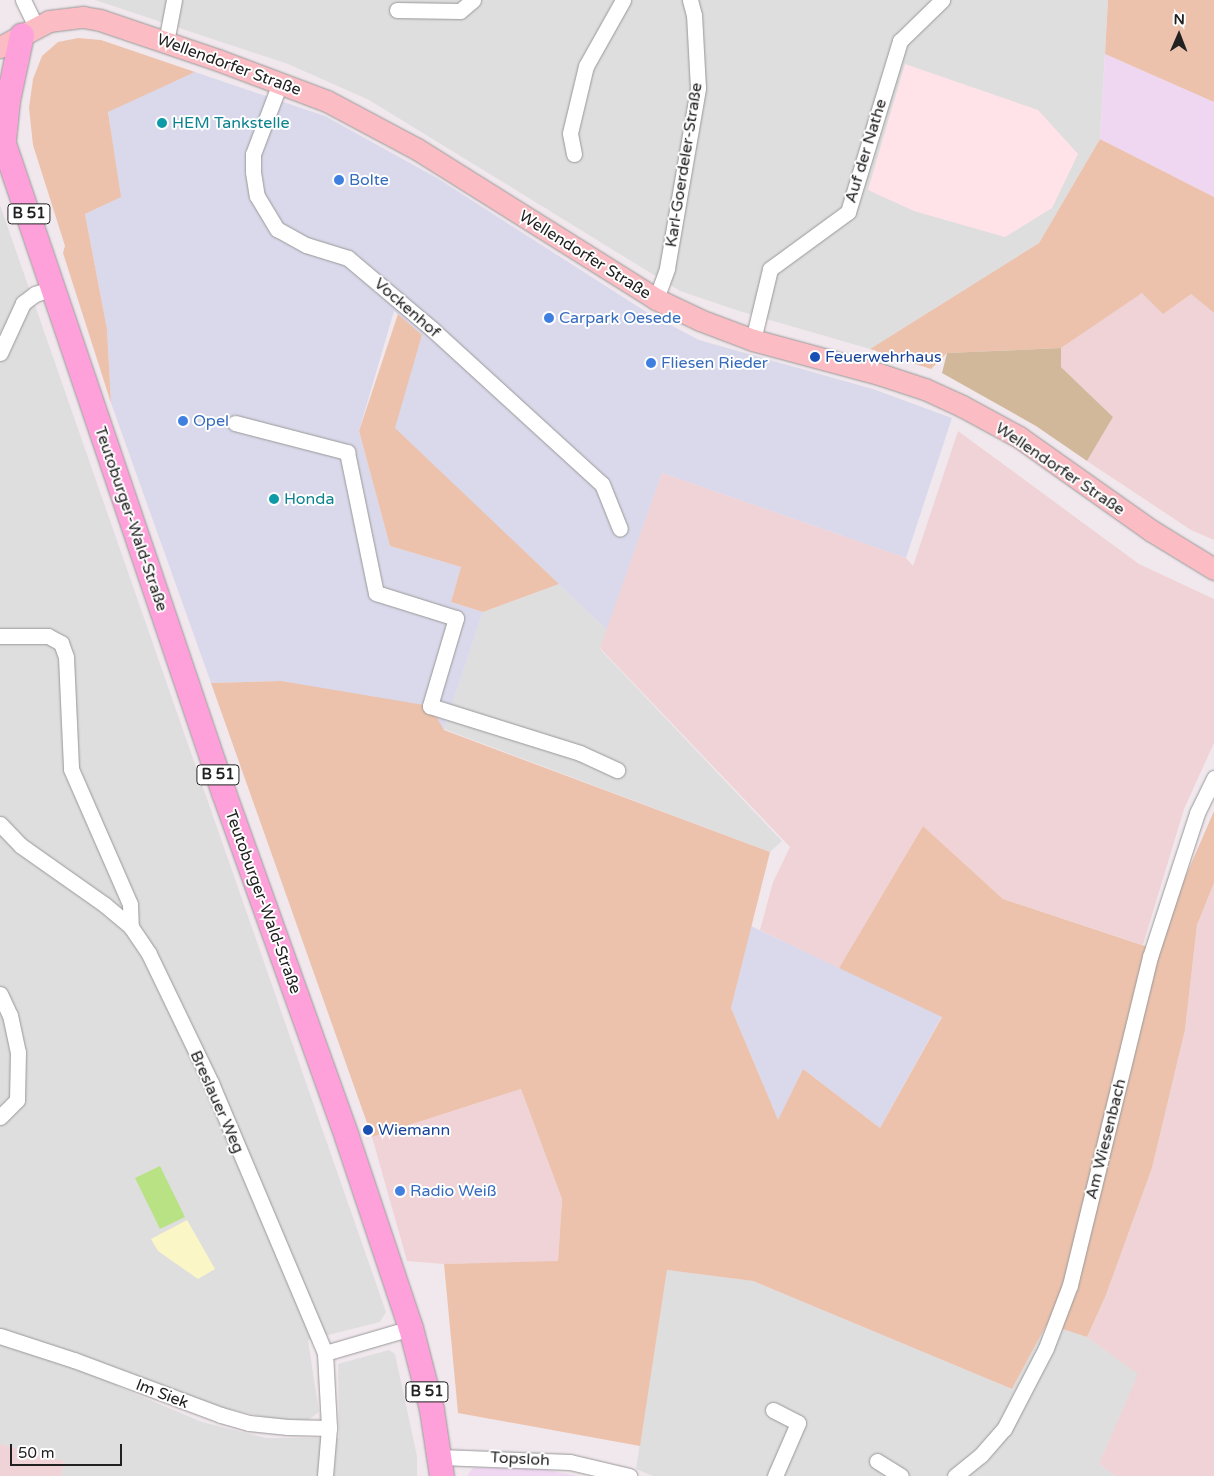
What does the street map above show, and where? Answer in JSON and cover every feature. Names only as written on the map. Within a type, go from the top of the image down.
[{"type":"main road","points":[[2,137],[8,101],[29,31]]},
{"type":"main road","name":"Teutoburger-Wald-Straße","points":[[2,137],[224,793],[347,1137],[411,1328],[432,1410],[441,1466]]},
{"type":"street","points":[[23,0],[29,31]]},
{"type":"street","points":[[166,42],[174,0]]},
{"type":"street","points":[[397,10],[460,11],[473,0]]},
{"type":"street","points":[[574,154],[570,133],[586,66],[623,0]]},
{"type":"street","name":"Karl-Goerdeler-Straße","points":[[656,299],[667,268],[698,88],[694,15],[690,0]]},
{"type":"street","name":"Auf der Nathe","points":[[753,340],[770,269],[848,212],[900,41],[942,0]]},
{"type":"street","name":"Wellendorfer Straße","points":[[0,47],[29,31],[64,18],[83,17],[100,20],[166,42],[327,101],[394,136],[656,299],[700,320],[753,340],[879,374],[925,389],[962,406],[1019,437],[1152,531],[1214,569]]},
{"type":"street","name":"Vockenhof","points":[[280,83],[253,154],[252,172],[257,196],[277,229],[306,245],[348,258],[432,329],[602,484],[620,530]]},
{"type":"street","points":[[0,353],[23,303],[35,294],[53,288]]},
{"type":"street","points":[[235,423],[346,452],[376,593],[456,618],[430,706],[580,753],[618,770]]},
{"type":"street","points":[[0,636],[48,636],[61,644],[66,657],[71,769],[130,904],[131,926]]},
{"type":"street","name":"Am Wiesenbach","points":[[955,1476],[982,1455],[1004,1429],[1046,1348],[1070,1285],[1150,957],[1197,813],[1214,778]]},
{"type":"street","name":"Breslauer Weg","points":[[0,824],[20,845],[131,926],[149,954],[210,1083],[325,1352]]},
{"type":"street","points":[[0,994],[10,1015],[18,1052],[17,1100],[0,1116]]},
{"type":"street","points":[[325,1476],[329,1428],[325,1352],[411,1328]]},
{"type":"street","name":"Im Siek","points":[[0,1336],[74,1360],[230,1418],[249,1423],[288,1428],[329,1428]]},
{"type":"street","points":[[773,1410],[798,1423],[775,1476]]},
{"type":"street","points":[[877,1461],[902,1476]]},
{"type":"street","name":"Topsloh","points":[[441,1466],[570,1462],[629,1476]]},
{"type":"shaded area","points":[[95,0],[1108,0],[1100,139],[1039,243],[870,349],[739,311],[680,291],[369,100],[288,64]]},
{"type":"shaded area","points":[[1108,0],[1214,0],[1214,102],[1105,54]]},
{"type":"shaded area","points":[[78,38],[101,40],[195,72],[108,112],[121,197],[85,214],[107,329],[111,403],[63,253],[65,246],[33,145],[29,108],[33,79],[42,56],[58,42]]},
{"type":"shaded area","points":[[1105,54],[1214,102],[1214,197],[1100,139]]},
{"type":"shaded area","points":[[905,64],[1038,110],[1078,154],[1052,208],[1005,237],[914,211],[868,190]]},
{"type":"shaded area","points":[[195,72],[325,116],[437,178],[648,313],[699,340],[873,389],[952,418],[906,558],[662,473],[607,630],[394,428],[422,335],[394,311],[359,431],[390,546],[461,567],[451,602],[483,612],[444,729],[281,681],[211,683],[111,403],[107,329],[85,214],[120,197],[108,111]]},
{"type":"shaded area","points":[[1100,139],[1214,197],[1214,313],[1191,294],[1163,314],[1142,293],[1061,348],[947,353],[931,369],[870,349],[1039,243]]},
{"type":"shaded area","points":[[0,205],[386,1312],[380,1322],[308,1340],[319,1412],[308,1420],[274,1419],[215,1406],[121,1376],[117,1386],[202,1422],[266,1438],[339,1438],[338,1364],[389,1350],[395,1354],[417,1456],[417,1476],[61,1476],[64,1461],[0,1444]]},
{"type":"shaded area","points":[[1142,292],[1191,294],[1214,313],[1214,540],[1191,530],[1087,461],[1113,417],[1061,367],[1061,348]]},
{"type":"shaded area","points":[[398,314],[422,335],[395,428],[559,584],[483,612],[451,602],[461,567],[390,546],[359,431]]},
{"type":"shaded area","points":[[1061,348],[1061,367],[1113,417],[1087,461],[1036,426],[942,373],[947,353]]},
{"type":"shaded area","points":[[958,431],[1139,564],[1214,599],[1214,743],[1184,809],[1143,945],[1003,899],[923,826],[839,968],[760,930],[773,882],[790,847],[600,648],[662,473],[906,558],[913,566]]},
{"type":"shaded area","points":[[559,584],[607,630],[600,649],[782,841],[770,852],[444,729],[483,612]]},
{"type":"shaded area","points":[[281,681],[430,706],[444,730],[770,852],[731,1008],[778,1120],[803,1069],[880,1128],[942,1017],[839,968],[923,826],[1003,899],[1160,951],[1184,880],[1214,811],[1214,883],[1197,925],[1185,1030],[1152,1168],[1106,1295],[1087,1337],[1047,1324],[1012,1389],[753,1281],[667,1270],[640,1446],[458,1413],[444,1264],[558,1261],[562,1199],[521,1089],[372,1137],[211,683]]},
{"type":"shaded area","points":[[1214,883],[1214,1476],[1115,1476],[1099,1464],[1138,1374],[1087,1337],[1106,1295],[1152,1168],[1185,1030],[1197,925]]},
{"type":"shaded area","points":[[751,926],[942,1016],[880,1128],[803,1069],[778,1121],[731,1008]]},
{"type":"shaded area","points":[[521,1089],[562,1199],[558,1262],[444,1264],[407,1261],[372,1137]]},
{"type":"shaded area","points":[[187,1220],[215,1269],[198,1279],[158,1251],[151,1239]]},
{"type":"shaded area","points":[[667,1270],[753,1281],[1012,1389],[1047,1324],[1087,1337],[1139,1374],[1099,1464],[1115,1476],[653,1476],[636,1469]]},
{"type":"shaded area","points":[[0,1444],[64,1461],[61,1476],[0,1476]]},
{"type":"shaded area","points":[[473,1468],[535,1468],[578,1476],[467,1476]]},
{"type":"green space","points":[[160,1166],[185,1217],[160,1229],[135,1178]]},
{"type":"place","name":"HEM Tankstelle","points":[[162,123]]},
{"type":"place","name":"Bolte","points":[[339,180]]},
{"type":"place","name":"Carpark Oesede","points":[[549,318]]},
{"type":"place","name":"Feuerwehrhaus","points":[[815,357]]},
{"type":"place","name":"Fliesen Rieder","points":[[651,363]]},
{"type":"place","name":"Opel","points":[[183,421]]},
{"type":"place","name":"Honda","points":[[274,499]]},
{"type":"place","name":"Wiemann","points":[[368,1130]]},
{"type":"place","name":"Radio Weiß","points":[[400,1191]]}]
